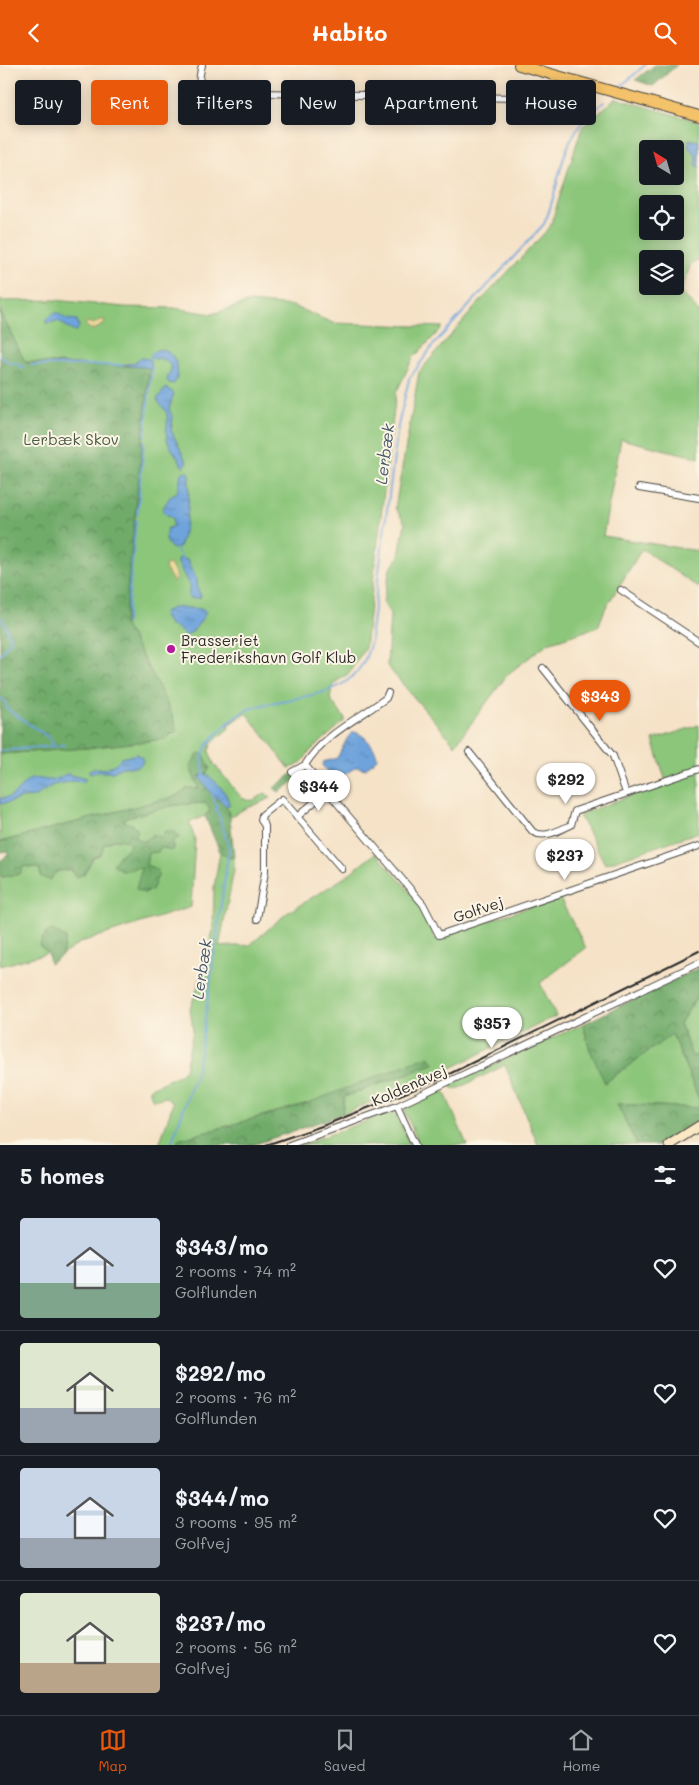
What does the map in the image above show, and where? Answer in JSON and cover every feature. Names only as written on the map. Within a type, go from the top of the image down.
[{"type":"main road","points":[[519,65],[699,116]]},
{"type":"street","points":[[202,65],[198,81],[206,91],[506,98]]},
{"type":"street","points":[[639,488],[699,498]]},
{"type":"street","points":[[621,590],[699,642]]},
{"type":"street","points":[[543,668],[613,756],[626,793]]},
{"type":"street","points":[[292,772],[305,765],[321,745],[351,721],[386,698],[388,693]]},
{"type":"street","points":[[470,752],[533,833],[538,835],[546,835],[571,825],[575,811],[699,769]]},
{"type":"street","name":"Golfvej","points":[[305,765],[423,904],[439,935],[699,846]]},
{"type":"street","points":[[297,817],[327,791]]},
{"type":"street","points":[[257,919],[265,872],[265,826],[261,820],[262,815],[282,799],[342,869]]},
{"type":"street","name":"Koldenåvej","points":[[289,1145],[397,1106],[699,963]]},
{"type":"street","points":[[397,1106],[415,1145]]},
{"type":"street","points":[[668,1145],[699,1125]]},
{"type":"green space","points":[[655,65],[677,65],[653,86],[635,80]]},
{"type":"green space","points":[[616,98],[699,122],[699,261],[691,263],[684,283],[684,250],[639,250],[639,295],[684,295],[699,312],[699,458],[621,439],[603,536],[699,551],[699,588],[642,549],[605,609],[598,627],[548,643],[508,674],[455,745],[387,666],[390,614],[383,602],[390,569],[399,556],[405,523],[395,508],[419,372],[476,306],[550,227],[582,127],[584,125],[596,125],[596,115]]},
{"type":"green space","points":[[55,300],[124,307],[174,308],[212,314],[250,302],[293,306],[333,323],[443,327],[413,358],[396,393],[365,648],[348,674],[333,684],[330,699],[346,720],[308,753],[305,759],[289,768],[246,713],[228,725],[229,728],[212,743],[209,751],[214,764],[241,797],[251,800],[265,793],[271,798],[230,817],[226,806],[229,805],[227,796],[206,774],[210,767],[200,753],[200,789],[187,788],[176,796],[0,842],[0,754],[86,748],[165,739],[177,731],[156,681],[124,624],[150,367],[25,362],[0,311],[0,301]]},
{"type":"green space","name":"Lerbæk Skov","points":[[0,311],[25,362],[150,367],[124,624],[156,681],[172,715],[177,731],[165,739],[86,748],[0,754]]},
{"type":"green space","points":[[699,725],[699,832],[605,864],[579,815],[666,782],[653,740]]},
{"type":"green space","points":[[200,753],[204,755],[210,768],[206,774],[199,776],[210,792],[226,806],[230,817],[234,856],[230,858],[220,852],[205,816],[210,810],[206,803],[175,805],[124,818],[124,822],[132,824],[138,830],[135,837],[143,842],[153,834],[161,837],[165,831],[173,831],[179,837],[172,842],[174,848],[171,851],[161,847],[158,852],[148,853],[146,865],[156,869],[159,874],[152,890],[144,893],[136,889],[141,870],[139,867],[122,871],[113,864],[130,846],[128,841],[117,839],[104,844],[101,854],[93,858],[84,874],[76,877],[71,870],[57,871],[50,880],[41,877],[39,868],[24,866],[20,874],[3,877],[0,875],[0,861],[8,855],[8,851],[0,852],[0,842],[176,796],[187,788],[199,789],[190,767]]},
{"type":"green space","points":[[297,770],[305,770],[312,777],[302,776],[279,792],[274,788]]},
{"type":"green space","points":[[206,803],[210,810],[205,816],[189,822],[195,839],[191,907],[81,942],[62,955],[66,938],[48,953],[0,966],[0,875],[3,877],[23,866],[57,871],[71,870],[77,876],[84,874],[93,858],[101,854],[104,844],[117,839],[129,841],[131,846],[120,855],[122,871],[139,866],[141,870],[156,869],[146,865],[148,852],[172,842],[178,837],[161,837],[143,842],[130,832],[124,818],[175,805]]},
{"type":"green space","points":[[220,852],[230,858],[234,856],[234,870],[219,947],[250,945],[287,913],[342,879],[376,853],[418,903],[425,914],[434,939],[559,897],[586,948],[540,983],[556,1016],[433,1077],[342,1114],[344,1097],[433,1064],[308,1103],[179,1140],[177,1145],[159,1145],[173,1103],[165,1097],[153,1100],[149,1089],[179,1075],[185,1069],[193,1030],[190,1009],[202,974],[213,930],[214,887]]},
{"type":"green space","points":[[52,930],[66,938],[62,955],[50,964],[48,953],[39,945],[46,933]]},
{"type":"green space","points":[[699,968],[699,994],[680,1023],[692,1057],[699,1054],[699,1099],[672,1034],[605,1083],[590,1050],[583,1024]]},
{"type":"green space","points":[[699,994],[699,1054],[692,1057],[680,1023]]},
{"type":"green space","points":[[583,1024],[590,1050],[672,1034],[699,1099],[699,1108],[617,1104],[637,1145],[538,1145],[505,1065],[455,1090],[451,1087],[450,1084]]},
{"type":"green space","points":[[429,1056],[434,1064],[344,1097],[342,1114],[253,1145],[177,1145],[178,1140],[308,1103]]},
{"type":"green space","points":[[441,1089],[445,1093],[467,1145],[420,1145],[405,1113],[405,1106]]},
{"type":"green space","points":[[617,1104],[699,1108],[699,1119],[660,1145],[637,1145]]},
{"type":"green space","points":[[391,1112],[398,1117],[410,1145],[301,1145]]},
{"type":"sand","points":[[105,320],[104,324],[94,330],[85,324],[87,322],[93,324]]},
{"type":"sand","points":[[170,564],[177,577],[173,582],[165,568],[166,565]]},
{"type":"water","points":[[689,139],[699,141],[699,168],[696,164],[696,155],[688,147]]},
{"type":"water","points":[[54,313],[58,313],[66,319],[77,320],[79,327],[76,331],[72,331],[59,321],[46,323],[46,319]]},
{"type":"water","points":[[163,349],[168,351],[176,364],[177,374],[174,384],[169,383],[167,380],[171,368],[168,363],[150,356],[156,350]]},
{"type":"water","points":[[141,358],[150,359],[152,368],[123,365],[136,362]]},
{"type":"water","points":[[166,388],[174,393],[169,409],[173,418],[171,430],[187,463],[184,467],[168,442],[166,435],[167,415],[157,399]]},
{"type":"water","points":[[187,471],[189,474],[189,484],[187,520],[179,547],[173,549],[168,545],[166,538],[167,529],[173,526],[173,519],[163,508],[170,497],[178,491],[181,473]]},
{"type":"water","points":[[181,558],[187,560],[197,580],[200,598],[189,598],[190,587],[178,563],[178,560]]},
{"type":"water","points":[[176,607],[202,609],[206,613],[194,629],[185,636],[177,628],[170,626],[163,615],[165,611]]},
{"type":"water","points":[[353,732],[361,735],[369,742],[375,750],[377,758],[366,769],[356,767],[335,781],[322,765],[323,762],[337,758],[348,737]]},
{"type":"water","points":[[137,754],[142,758],[143,762],[138,767],[122,767],[113,772],[89,773],[89,770],[94,768],[105,769],[115,764],[121,758]]},
{"type":"water","points":[[67,774],[86,779],[83,782],[73,781],[53,785],[34,797],[0,804],[0,798],[13,795],[29,780],[35,778],[55,780]]},
{"type":"water","points":[[206,774],[227,796],[229,805],[226,806],[210,792],[199,777]]},
{"type":"waterway","name":"Lerbæk","points":[[620,87],[645,65]]},
{"type":"waterway","name":"Lerbæk","points":[[204,775],[204,750],[215,736],[239,714],[263,705],[332,689],[346,681],[358,670],[367,654],[371,641],[398,426],[409,379],[434,344],[544,224],[568,146],[583,122],[604,102]]},
{"type":"waterway","points":[[0,355],[7,362],[17,363],[22,368],[24,366]]},
{"type":"waterway","points":[[31,365],[123,365]]},
{"type":"waterway","points":[[145,436],[152,368]]},
{"type":"waterway","points":[[137,515],[144,441]]},
{"type":"waterway","points":[[126,623],[136,520]]},
{"type":"waterway","points":[[0,655],[11,640],[2,618]]},
{"type":"waterway","points":[[0,698],[5,701],[7,709],[48,737],[53,746]]},
{"type":"waterway","points":[[0,751],[65,745]]},
{"type":"waterway","name":"Lerbæk","points":[[171,1145],[196,1073],[229,848],[212,794]]},
{"type":"railway","points":[[266,1145],[325,1125],[435,1081],[699,951]]},
{"type":"place","name":"Brasseriet Frederikshavn Golf Klub","points":[[171,649]]}]
